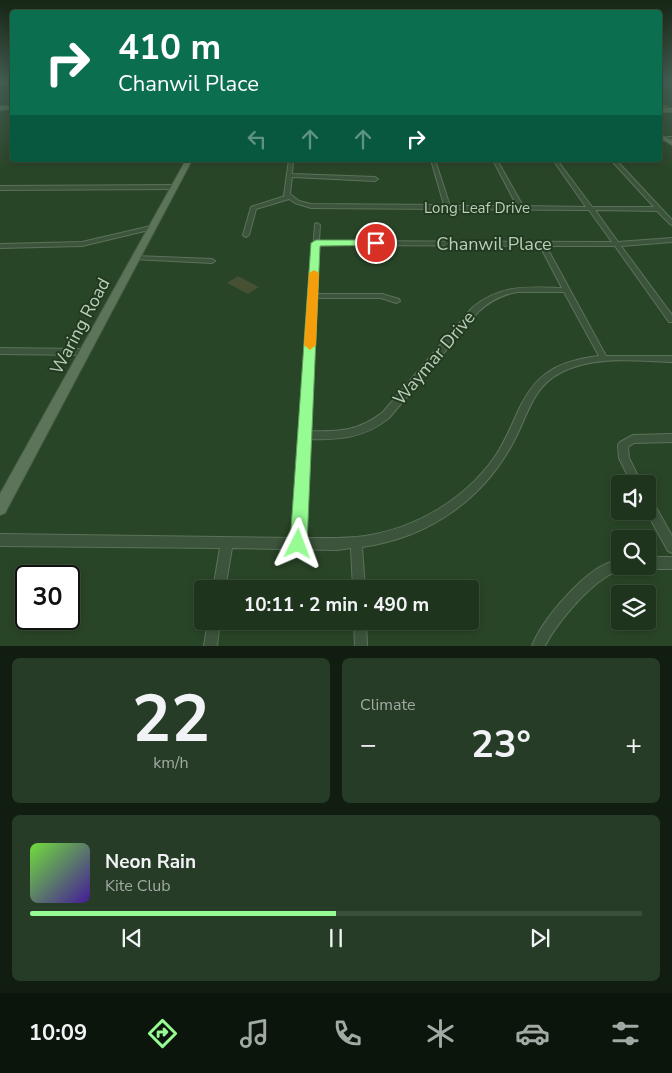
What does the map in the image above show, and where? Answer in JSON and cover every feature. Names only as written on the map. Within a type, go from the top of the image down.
[{"type":"main road","points":[[662,137],[672,143]]},
{"type":"main road","name":"Waring Road","points":[[0,508],[188,162]]},
{"type":"street","points":[[662,137],[672,138]]},
{"type":"street","points":[[246,235],[255,207],[289,197],[286,192],[291,162]]},
{"type":"street","points":[[434,162],[448,208]]},
{"type":"street","points":[[496,162],[521,208]]},
{"type":"street","points":[[556,162],[672,320]]},
{"type":"street","points":[[614,162],[672,223]]},
{"type":"street","points":[[289,175],[375,179]]},
{"type":"street","points":[[0,188],[174,187]]},
{"type":"street","name":"Long Leaf Drive","points":[[289,197],[297,202],[321,207],[658,209]]},
{"type":"street","points":[[298,544],[317,225]]},
{"type":"street","points":[[0,246],[82,244],[151,228]]},
{"type":"street","name":"Chanwil Place","points":[[316,243],[617,244],[672,240]]},
{"type":"street","points":[[542,244],[604,359]]},
{"type":"street","points":[[135,258],[212,261]]},
{"type":"street","name":"Waymar Drive","points":[[305,435],[351,434],[375,424],[486,299],[516,290],[566,290]]},
{"type":"street","points":[[313,296],[382,296],[396,300]]},
{"type":"street","points":[[0,350],[84,352]]},
{"type":"street","points":[[0,540],[298,544],[356,543],[400,534],[433,520],[451,508],[475,487],[497,461],[513,434],[527,398],[542,381],[569,365],[604,359],[672,359]]},
{"type":"street","points":[[632,475],[624,458],[623,445],[632,439],[672,438]]},
{"type":"street","points":[[656,518],[672,547]]},
{"type":"street","points":[[221,580],[227,543]]},
{"type":"street","points":[[356,543],[358,580]]},
{"type":"street","points":[[656,563],[672,563]]},
{"type":"street","points":[[538,646],[551,624],[591,581],[604,571],[611,568]]},
{"type":"street","points":[[210,646],[213,630]]},
{"type":"street","points":[[360,630],[361,646]]},
{"type":"green space","points":[[238,276],[259,287],[248,294],[227,283]]},
{"type":"slow traffic","points":[[310,345],[314,273]]},
{"type":"route","points":[[298,544],[316,243],[376,243]]}]
